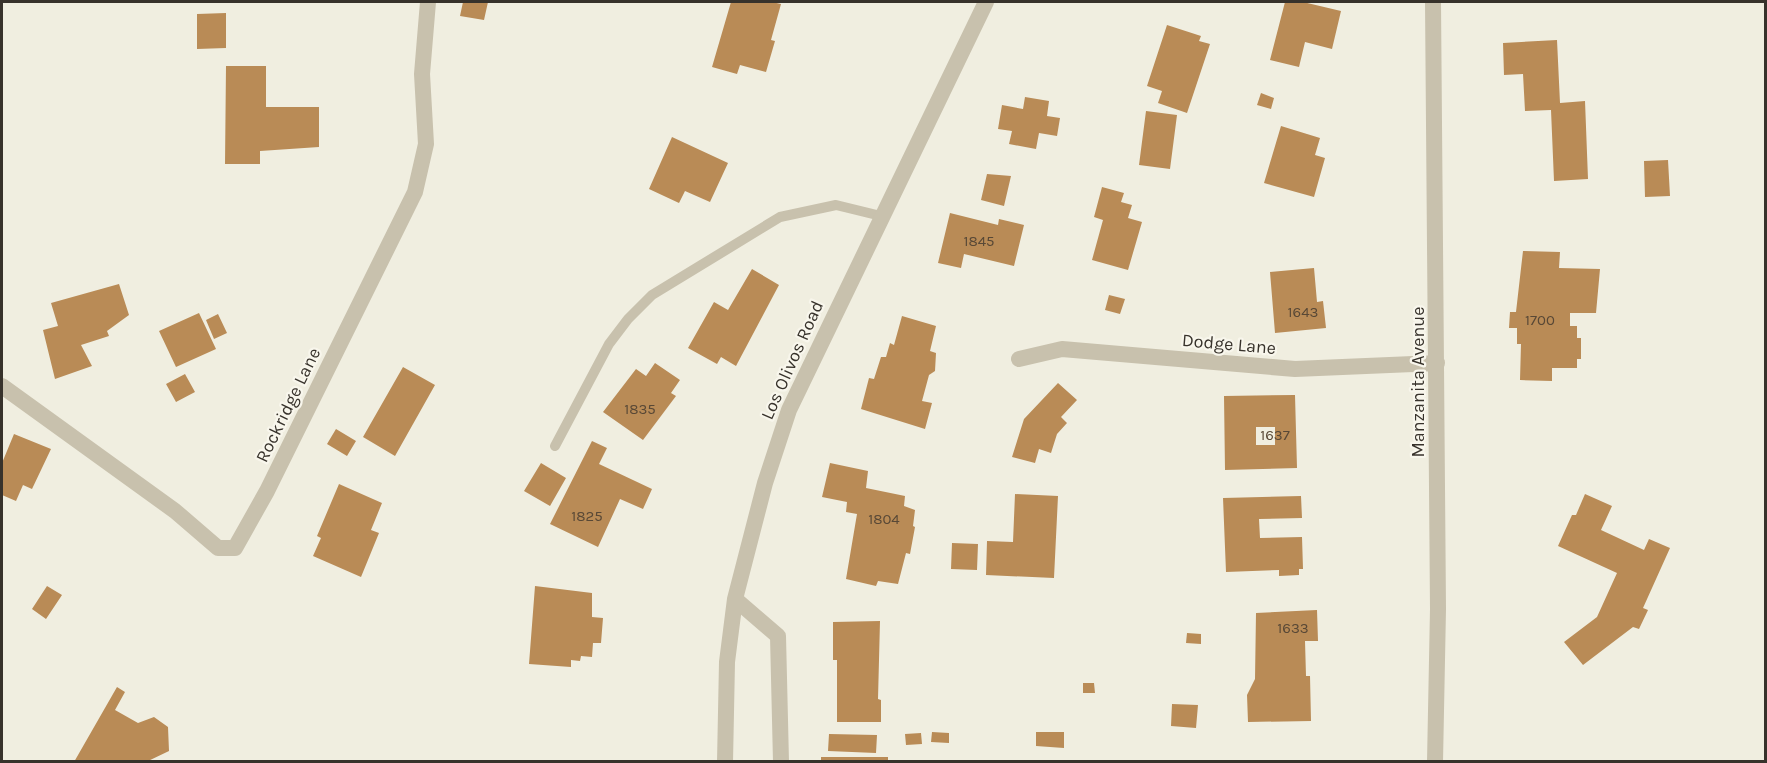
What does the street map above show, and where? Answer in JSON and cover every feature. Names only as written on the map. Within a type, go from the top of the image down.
[{"type":"street","name":"Rockridge Lane","points":[[2,386],[175,511],[218,548],[236,548],[267,491],[415,192],[426,144],[423,74],[428,2]]},
{"type":"street","name":"Los Olivos Road","points":[[725,762],[727,662],[735,599],[765,483],[789,410],[986,2]]},
{"type":"street","name":"Manzanita Avenue","points":[[1433,2],[1438,609],[1435,762]]},
{"type":"street","name":"Dodge Lane","points":[[1019,359],[1062,348],[1295,369],[1437,363]]},
{"type":"street","points":[[735,599],[778,636],[781,762]]},
{"type":"lane","points":[[555,446],[609,344],[628,319],[652,295],[780,217],[836,206],[881,216]]},
{"type":"building","points":[[463,2],[488,2],[484,20],[460,16]]},
{"type":"building","points":[[731,2],[781,4],[771,40],[775,41],[766,72],[740,65],[737,74],[712,67]]},
{"type":"building","points":[[1285,2],[1303,2],[1341,11],[1332,49],[1305,42],[1299,67],[1270,60]]},
{"type":"building","points":[[226,13],[226,48],[197,49],[197,14]]},
{"type":"building","points":[[1167,25],[1201,36],[1199,41],[1210,44],[1187,113],[1158,103],[1162,91],[1147,86]]},
{"type":"building","points":[[1557,40],[1560,103],[1585,101],[1588,179],[1554,181],[1551,110],[1525,111],[1523,74],[1504,75],[1503,43]]},
{"type":"building","points":[[226,66],[266,66],[266,107],[319,107],[319,147],[260,151],[260,164],[225,164]]},
{"type":"building","points":[[1261,93],[1274,98],[1271,109],[1257,105]]},
{"type":"building","points":[[1025,97],[1049,101],[1047,116],[1060,118],[1057,136],[1039,133],[1036,149],[1009,144],[1012,131],[998,129],[1002,105],[1023,109]]},
{"type":"building","points":[[1146,111],[1177,115],[1170,169],[1139,165]]},
{"type":"building","points":[[1281,126],[1320,138],[1315,155],[1325,158],[1314,197],[1264,183]]},
{"type":"building","points":[[672,137],[728,163],[710,202],[685,191],[679,203],[649,189]]},
{"type":"building","points":[[1668,160],[1670,196],[1645,197],[1644,161]]},
{"type":"building","points":[[987,174],[1011,176],[1004,206],[981,200]]},
{"type":"building","points":[[1102,187],[1124,193],[1121,202],[1132,205],[1128,218],[1142,222],[1128,270],[1092,260],[1103,220],[1094,217]]},
{"type":"building","points":[[950,213],[998,225],[999,219],[1024,225],[1014,266],[964,254],[961,268],[938,263]]},
{"type":"building","points":[[1523,251],[1560,252],[1559,268],[1600,269],[1596,313],[1570,313],[1570,326],[1577,326],[1577,338],[1581,338],[1581,359],[1577,359],[1577,368],[1552,368],[1552,381],[1520,380],[1521,344],[1517,344],[1517,328],[1509,328],[1510,312],[1516,312]]},
{"type":"building","points":[[1314,268],[1317,302],[1323,301],[1326,328],[1275,333],[1270,272]]},
{"type":"building","points":[[752,269],[779,285],[736,366],[721,357],[717,364],[688,348],[714,302],[728,310]]},
{"type":"building","points":[[119,284],[129,315],[107,331],[109,336],[81,345],[92,366],[55,379],[43,330],[58,326],[51,303]]},
{"type":"building","points":[[1109,295],[1125,299],[1120,314],[1105,310]]},
{"type":"building","points":[[199,313],[216,349],[176,367],[159,331]]},
{"type":"building","points":[[218,314],[227,333],[214,339],[206,320]]},
{"type":"building","points":[[902,316],[936,326],[930,351],[936,353],[935,371],[929,375],[922,401],[932,403],[925,429],[861,409],[869,378],[874,379],[881,357],[886,357],[890,343],[894,345]]},
{"type":"building","points":[[655,363],[680,380],[671,393],[676,396],[643,440],[603,412],[636,369],[646,376]]},
{"type":"building","points":[[403,367],[435,385],[395,456],[363,437]]},
{"type":"building","points":[[185,374],[195,392],[176,402],[166,384]]},
{"type":"building","points":[[1058,383],[1077,400],[1061,417],[1067,423],[1057,434],[1051,453],[1039,449],[1035,463],[1012,457],[1024,419]]},
{"type":"building","points":[[1295,395],[1297,468],[1225,470],[1224,396]],"holes":[[[1256,427],[1275,427],[1275,445],[1256,445]]]},
{"type":"building","points":[[336,429],[356,441],[347,456],[327,444]]},
{"type":"building","points":[[14,434],[51,449],[32,489],[23,485],[16,501],[2,495],[2,463]]},
{"type":"building","points":[[592,441],[607,448],[599,464],[652,489],[643,509],[620,499],[598,547],[550,524]]},
{"type":"building","points":[[541,463],[566,478],[550,506],[524,491]]},
{"type":"building","points":[[830,463],[868,471],[866,488],[905,496],[904,506],[915,510],[913,526],[915,527],[910,554],[906,553],[898,584],[878,581],[876,586],[846,579],[857,514],[846,512],[847,502],[822,497]]},
{"type":"building","points":[[339,484],[382,503],[371,530],[379,533],[361,577],[313,556],[321,538],[317,536]]},
{"type":"building","points":[[1015,494],[1058,496],[1054,578],[986,575],[987,541],[1013,542]]},
{"type":"building","points":[[1585,494],[1612,506],[1601,530],[1644,550],[1649,539],[1670,548],[1643,608],[1648,610],[1639,629],[1633,627],[1583,665],[1564,642],[1597,617],[1617,573],[1558,546],[1572,515],[1576,515]]},
{"type":"building","points":[[1301,496],[1302,518],[1259,519],[1260,538],[1302,537],[1303,569],[1299,569],[1299,575],[1279,576],[1279,570],[1226,572],[1223,498]]},
{"type":"building","points":[[952,543],[978,544],[977,570],[951,569]]},
{"type":"building","points":[[47,586],[62,595],[46,619],[32,609]]},
{"type":"building","points":[[535,586],[592,593],[592,617],[603,618],[601,643],[593,643],[592,657],[581,656],[580,661],[571,660],[571,667],[529,664]]},
{"type":"building","points":[[1317,610],[1318,641],[1305,641],[1306,676],[1310,676],[1311,721],[1248,722],[1247,695],[1255,679],[1256,613]]},
{"type":"building","points":[[880,621],[878,699],[881,700],[881,722],[837,722],[837,660],[833,660],[833,622]]},
{"type":"building","points":[[1187,633],[1201,634],[1201,644],[1186,643]]},
{"type":"building","points":[[1083,683],[1094,683],[1095,693],[1083,693]]},
{"type":"building","points":[[117,687],[125,692],[115,710],[138,723],[154,717],[168,727],[169,751],[146,762],[74,762]]},
{"type":"building","points":[[1172,704],[1198,705],[1196,728],[1171,726]]},
{"type":"building","points":[[932,732],[949,733],[949,743],[931,742]]},
{"type":"building","points":[[1036,732],[1064,732],[1064,748],[1036,746]]},
{"type":"building","points":[[921,733],[922,744],[906,745],[905,734]]},
{"type":"building","points":[[829,734],[877,735],[876,753],[828,751]]},
{"type":"building","points":[[821,757],[888,757],[888,762],[821,762]]}]
